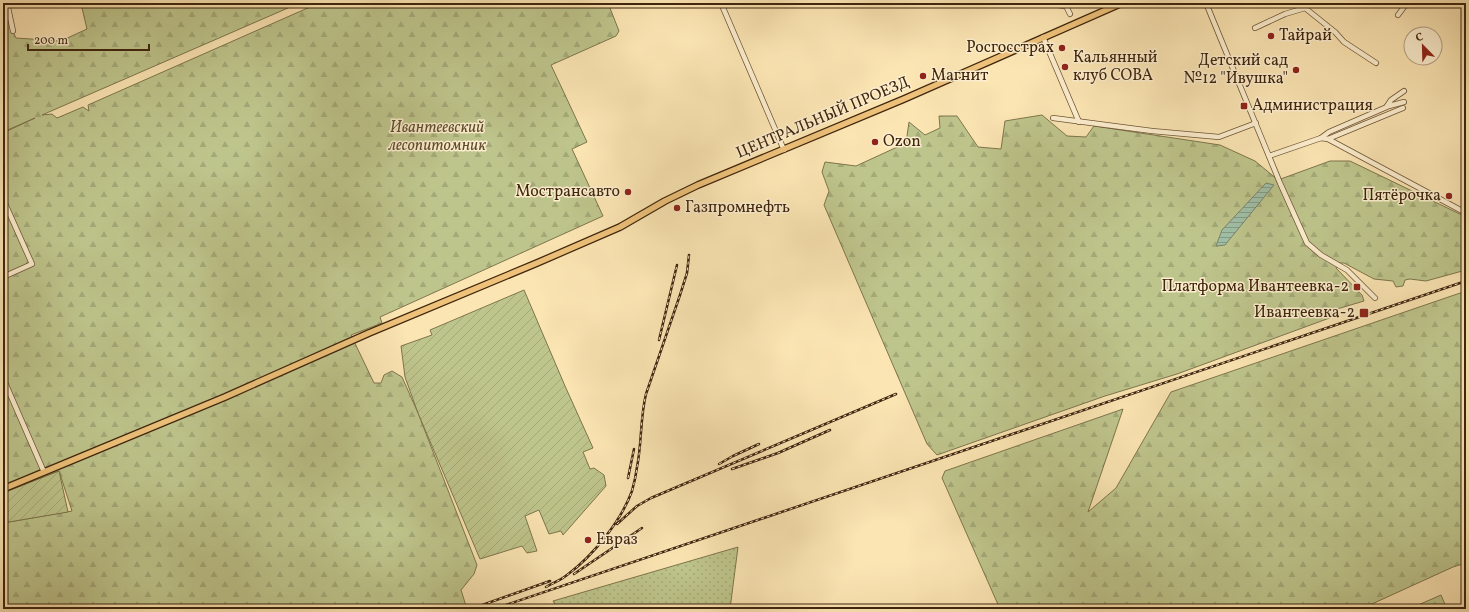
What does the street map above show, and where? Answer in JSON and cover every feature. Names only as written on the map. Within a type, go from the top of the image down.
[{"type":"main road","name":"ЦЕНТРАЛЬНЫЙ ПРОЕЗД","points":[[3,489],[224,397],[376,330],[620,227],[687,190],[904,99],[1122,3]]},
{"type":"street","points":[[7,3],[13,31]]},
{"type":"street","points":[[721,3],[784,150]]},
{"type":"street","points":[[1041,3],[1066,6],[1070,14]]},
{"type":"street","points":[[1206,3],[1269,156],[1307,243],[1321,255],[1347,270],[1375,298]]},
{"type":"street","points":[[1398,15],[1407,3]]},
{"type":"street","points":[[1255,28],[1285,14],[1305,8],[1335,32],[1344,42],[1376,63]]},
{"type":"street","points":[[1044,37],[1079,122]]},
{"type":"street","points":[[1387,106],[1391,100],[1404,92]]},
{"type":"street","points":[[1269,156],[1321,138],[1331,131],[1387,106],[1403,105],[1328,139]]},
{"type":"street","points":[[1053,118],[1219,138],[1256,123]]},
{"type":"street","points":[[1321,138],[1328,139],[1466,214]]},
{"type":"street","points":[[3,199],[32,264],[3,277]]},
{"type":"street","points":[[3,378],[44,472]]},
{"type":"green space","name":"Ивантеевский лесопитомник","points":[[96,3],[286,3],[288,8],[42,115],[52,114],[57,118],[83,107],[89,111],[88,105],[319,3],[608,3],[619,31],[616,36],[551,65],[587,142],[572,149],[603,216],[380,317],[382,323],[351,335],[374,383],[381,383],[384,375],[392,371],[402,377],[418,413],[477,565],[474,574],[461,590],[467,609],[3,609],[3,523],[72,511],[59,471],[5,492],[3,491],[3,133],[35,118],[3,132],[3,11],[16,38],[61,41],[87,29],[82,8]]},
{"type":"green space","points":[[1042,115],[1067,136],[1086,137],[1094,126],[1220,145],[1255,161],[1278,180],[1330,161],[1350,161],[1466,217],[1466,270],[1426,281],[1410,279],[1405,280],[1403,286],[1396,287],[1393,281],[1374,279],[1344,263],[1338,263],[1336,268],[1362,295],[1364,301],[1337,309],[1335,316],[1177,374],[1105,396],[937,455],[927,444],[824,205],[829,191],[822,172],[825,162],[856,166],[906,143],[909,122],[925,135],[940,128],[939,116],[957,116],[978,147],[1001,149],[1005,121]]},
{"type":"green space","points":[[524,290],[593,448],[583,452],[590,469],[594,468],[604,475],[606,486],[563,535],[561,531],[549,534],[539,510],[525,516],[537,551],[527,553],[522,546],[480,559],[418,413],[405,377],[401,346],[432,335],[430,330]]},
{"type":"green space","points":[[1466,291],[1466,563],[1453,567],[1361,609],[1000,609],[942,478],[945,471],[1123,409],[1088,512],[1116,488],[1171,392]]},
{"type":"green space","points":[[59,471],[68,512],[3,523],[3,493]]},
{"type":"green space","points":[[738,547],[730,609],[558,609],[553,601]]},
{"type":"green space","points":[[1441,595],[1447,609],[1409,609]]},
{"type":"shaded area","points":[[1266,183],[1274,185],[1225,245],[1216,246],[1222,230]]},
{"type":"railway","points":[[546,587],[565,577],[596,548],[621,514],[632,491],[640,449],[646,394],[687,273],[689,255]]},
{"type":"railway","points":[[659,340],[677,265]]},
{"type":"railway","points":[[494,609],[1466,281]]},
{"type":"railway","points":[[617,524],[637,506],[651,498],[896,394]]},
{"type":"railway","points":[[732,469],[778,453],[830,430]]},
{"type":"railway","points":[[719,464],[759,444]]},
{"type":"railway","points":[[628,478],[634,449]]},
{"type":"railway","points":[[574,574],[642,528]]},
{"type":"railway","points":[[471,609],[550,581]]},
{"type":"place","name":"Тайрай","points":[[1271,36]]},
{"type":"place","name":"Росгосстрах","points":[[1062,48]]},
{"type":"place","name":"Кальянный клуб СОВА","points":[[1065,67]]},
{"type":"place","name":"Детский сад №12 \"Ивушка\"","points":[[1296,70]]},
{"type":"place","name":"Магнит","points":[[923,76]]},
{"type":"place","name":"Администрация","points":[[1244,106]]},
{"type":"place","name":"Ozon","points":[[875,142]]},
{"type":"place","name":"Мострансавто","points":[[628,192]]},
{"type":"place","name":"Пятёрочка","points":[[1449,196]]},
{"type":"place","name":"Газпромнефть","points":[[677,208]]},
{"type":"place","name":"Платформа Ивантеевка-2","points":[[1357,287]]},
{"type":"place","name":"Ивантеевка-2","points":[[1364,313]]},
{"type":"place","name":"Евраз","points":[[588,540]]}]
